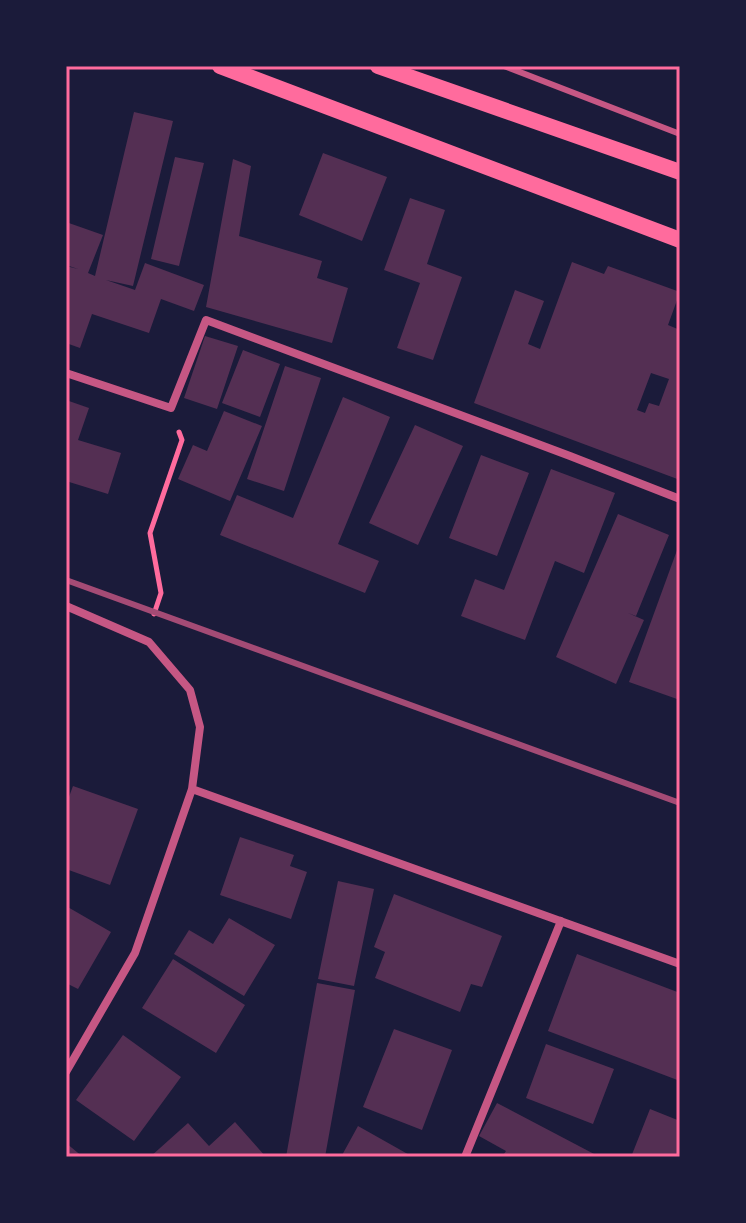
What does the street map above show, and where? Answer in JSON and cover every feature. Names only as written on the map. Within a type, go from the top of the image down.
[{"type":"main road","points":[[220,66],[680,240]]},
{"type":"main road","points":[[378,66],[680,172]]},
{"type":"street","points":[[66,373],[171,408],[206,320],[680,499]]},
{"type":"street","points":[[66,606],[149,642],[190,690],[200,727],[192,789],[135,953],[66,1072]]},
{"type":"street","points":[[192,789],[680,964]]},
{"type":"street","points":[[465,1157],[561,921]]},
{"type":"lane","points":[[504,66],[680,134]]},
{"type":"path","points":[[149,642],[161,593],[150,533],[182,440],[171,408]]},
{"type":"building","points":[[134,112],[173,121],[133,286],[106,280],[135,290],[145,263],[204,285],[194,311],[161,299],[149,333],[92,314],[80,348],[66,343],[66,266],[78,269],[66,265],[66,222],[103,235],[88,273],[95,276]]},
{"type":"building","points":[[323,153],[387,177],[362,241],[299,215]]},
{"type":"building","points":[[175,157],[204,163],[179,266],[151,259]]},
{"type":"building","points":[[233,159],[251,166],[239,236],[322,261],[317,278],[348,288],[332,343],[206,307]]},
{"type":"building","points":[[410,198],[445,210],[427,264],[462,277],[433,360],[397,348],[420,283],[384,270]]},
{"type":"building","points":[[572,262],[604,274],[608,266],[680,292],[668,325],[680,330],[680,480],[474,403],[515,290],[544,301],[528,344],[540,349]],"holes":[[[651,373],[669,379],[659,406],[649,403],[645,413],[637,410]]]},
{"type":"building","points":[[205,336],[238,346],[217,409],[184,398]]},
{"type":"building","points":[[243,350],[280,364],[260,417],[222,403]]},
{"type":"building","points":[[285,366],[321,378],[284,491],[247,479]]},
{"type":"building","points":[[343,397],[390,417],[338,544],[379,561],[365,593],[220,535],[237,495],[293,518]]},
{"type":"building","points":[[66,400],[89,408],[78,440],[121,453],[108,494],[66,481]]},
{"type":"building","points":[[224,411],[262,426],[230,501],[178,479],[193,445],[207,451]]},
{"type":"building","points":[[415,425],[463,446],[418,545],[369,523]]},
{"type":"building","points":[[481,455],[529,473],[497,556],[449,538]]},
{"type":"building","points":[[551,469],[615,493],[584,573],[555,561],[525,640],[461,616],[475,579],[504,590]]},
{"type":"building","points":[[618,514],[669,535],[636,616],[628,613],[644,620],[616,684],[556,657]]},
{"type":"building","points":[[680,542],[680,691],[677,699],[629,682]]},
{"type":"building","points":[[73,786],[138,809],[110,885],[66,869],[66,805]]},
{"type":"building","points":[[240,837],[294,855],[290,866],[307,872],[291,919],[220,895]]},
{"type":"building","points":[[338,881],[374,889],[354,986],[318,979]]},
{"type":"building","points":[[394,894],[502,936],[482,987],[471,984],[460,1012],[375,978],[385,952],[374,947]]},
{"type":"building","points":[[66,906],[111,932],[78,989],[66,983]]},
{"type":"building","points":[[229,918],[275,945],[244,996],[174,954],[189,930],[213,944]]},
{"type":"building","points":[[577,954],[680,993],[680,1081],[548,1031]]},
{"type":"building","points":[[173,959],[245,1005],[216,1053],[142,1008]]},
{"type":"building","points":[[317,983],[355,990],[325,1157],[286,1157]]},
{"type":"building","points":[[394,1029],[452,1050],[422,1130],[363,1107]]},
{"type":"building","points":[[123,1035],[181,1077],[134,1141],[76,1100]]},
{"type":"building","points":[[546,1044],[614,1069],[593,1124],[526,1098]]},
{"type":"building","points":[[497,1103],[595,1157],[502,1157],[506,1151],[479,1136]]},
{"type":"building","points":[[650,1109],[680,1121],[680,1157],[631,1157]]},
{"type":"building","points":[[235,1122],[266,1157],[150,1157],[188,1123],[209,1146]]},
{"type":"building","points":[[358,1126],[413,1157],[341,1157]]},
{"type":"building","points":[[66,1143],[83,1157],[66,1157]]},
{"type":"railway","points":[[66,580],[680,803]]}]
